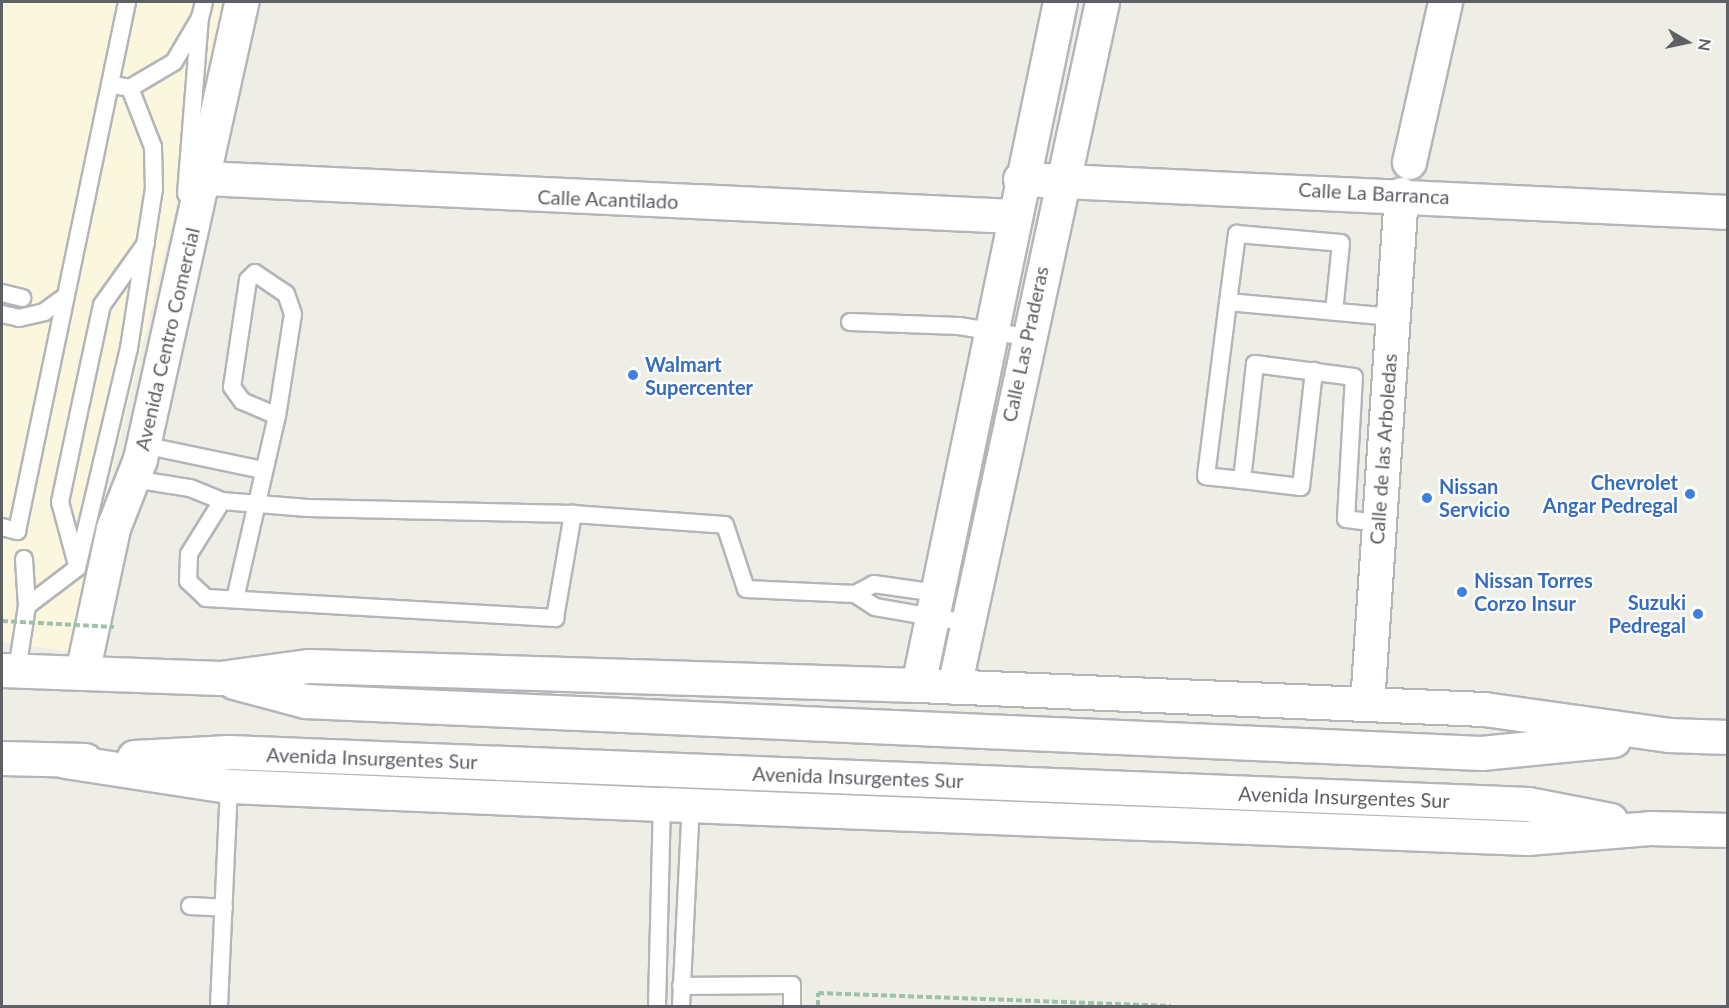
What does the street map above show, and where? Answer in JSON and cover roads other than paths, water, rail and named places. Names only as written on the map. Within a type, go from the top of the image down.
[{"type":"main road","name":"Avenida Centro Comercial","points":[[82,673],[113,528],[133,479],[143,445],[204,178],[241,2]]},
{"type":"main road","name":"Calle Las Praderas","points":[[918,685],[1020,179],[1060,2]]},
{"type":"main road","name":"Calle Las Praderas","points":[[954,687],[1026,337],[1102,2]]},
{"type":"main road","points":[[1409,162],[1445,2]]},
{"type":"main road","name":"Calle Acantilado","points":[[204,178],[1013,216]]},
{"type":"main road","name":"Calle La Barranca","points":[[1020,179],[1401,194],[1728,212]]},
{"type":"main road","name":"Calle de las Arboledas","points":[[1367,704],[1377,523],[1401,194]]},
{"type":"main road","points":[[9,670],[220,678],[309,666],[918,685],[1484,709],[1668,735],[1728,737]]},
{"type":"main road","points":[[220,678],[305,701],[1481,753],[1668,735]]},
{"type":"main road","name":"Avenida Insurgentes Sur","points":[[64,761],[229,752],[1492,803],[1650,828]]},
{"type":"main road","name":"Avenida Insurgentes Sur","points":[[2,758],[64,761],[229,786],[677,805],[1527,838],[1650,828],[1728,830]]},
{"type":"lane","points":[[2,527],[17,531],[62,299],[127,2]]},
{"type":"lane","points":[[183,269],[200,18],[204,2]]},
{"type":"lane","points":[[27,606],[77,568],[150,237],[153,147],[122,87],[174,62],[200,18]]},
{"type":"lane","points":[[1314,371],[1301,487],[1206,476],[1237,234],[1341,243],[1334,312]]},
{"type":"lane","points":[[77,568],[60,502],[102,305],[150,237]]},
{"type":"lane","points":[[235,599],[255,501],[277,416],[291,303],[255,273],[248,280],[232,387],[242,401],[277,416]]},
{"type":"lane","points":[[2,294],[22,298]]},
{"type":"lane","points":[[2,314],[19,318],[44,312],[62,299]]},
{"type":"lane","points":[[1228,302],[1392,317]]},
{"type":"lane","points":[[850,322],[990,331],[1026,337]]},
{"type":"lane","points":[[1242,480],[1255,364],[1354,377],[1346,519],[1377,523]]},
{"type":"lane","points":[[143,445],[263,470]]},
{"type":"lane","points":[[133,479],[190,488],[222,501],[255,501],[368,513],[573,514],[725,525],[746,589],[855,594],[875,606],[934,604]]},
{"type":"lane","points":[[222,501],[189,554],[188,581],[206,598],[555,618],[573,514]]},
{"type":"lane","points":[[949,532],[984,539]]},
{"type":"lane","points":[[9,670],[27,606],[24,559]]},
{"type":"lane","points":[[855,594],[874,584],[934,604],[967,623]]},
{"type":"lane","points":[[219,1006],[229,786]]},
{"type":"lane","points":[[677,805],[681,1006]]},
{"type":"lane","points":[[657,1006],[677,805]]},
{"type":"lane","points":[[190,906],[224,908]]},
{"type":"lane","points":[[681,986],[792,985],[792,1006]]},
{"type":"place","name":"Walmart Supercenter","points":[[633,375]]},
{"type":"place","name":"Chevrolet Angar Pedregal","points":[[1690,494]]},
{"type":"place","name":"Nissan Servicio","points":[[1427,498]]},
{"type":"place","name":"Nissan Torres Corzo Insur","points":[[1462,592]]},
{"type":"place","name":"Suzuki Pedregal","points":[[1698,614]]}]
